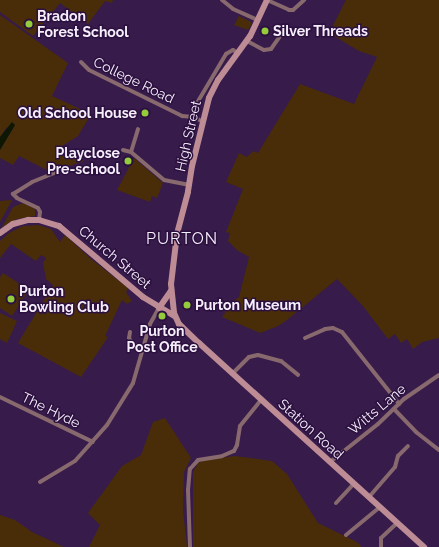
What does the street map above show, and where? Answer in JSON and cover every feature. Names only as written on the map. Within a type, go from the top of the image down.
[{"type":"street","points":[[222,0],[233,9],[258,20]]},
{"type":"street","points":[[267,0],[289,10],[296,9],[304,0]]},
{"type":"street","name":"High Street","points":[[183,328],[175,316],[171,291],[176,234],[190,185],[203,122],[213,89],[247,41],[267,0]]},
{"type":"street","points":[[247,41],[264,50],[271,49],[285,29]]},
{"type":"street","points":[[194,117],[194,110],[197,103],[226,54],[233,50],[238,53]]},
{"type":"street","name":"College Road","points":[[80,62],[89,70],[182,116],[194,117],[203,122]]},
{"type":"street","points":[[131,152],[138,129]]},
{"type":"street","points":[[123,150],[131,152],[164,180],[190,185]]},
{"type":"street","points":[[39,220],[40,212],[38,208],[17,198],[13,194],[32,182],[54,173]]},
{"type":"street","name":"Church Street","points":[[0,233],[20,221],[39,220],[61,227],[119,277],[159,308],[175,316]]},
{"type":"street","points":[[40,482],[75,461],[107,425],[129,389],[137,370],[150,324],[171,291]]},
{"type":"street","name":"Station Road","points":[[183,328],[424,547]]},
{"type":"street","points":[[305,338],[325,329],[340,331],[346,336],[399,404]]},
{"type":"street","points":[[130,332],[129,338],[132,343],[143,349]]},
{"type":"street","points":[[232,374],[249,357],[258,355],[281,361],[298,375]]},
{"type":"street","name":"Witts Lane","points":[[330,462],[376,426],[399,404],[439,375]]},
{"type":"street","name":"The Hyde","points":[[0,397],[93,442]]},
{"type":"street","points":[[190,547],[188,490],[190,469],[195,462],[201,459],[222,456],[234,450],[237,445],[240,426],[261,400]]},
{"type":"street","points":[[394,409],[416,432],[439,450]]},
{"type":"street","points":[[370,497],[395,467],[398,456],[408,446]]},
{"type":"street","points":[[336,503],[354,484]]},
{"type":"street","points":[[346,535],[380,507]]},
{"type":"street","points":[[381,547],[382,537],[398,523]]},
{"type":"shaded area","name":"Bradon Forest School","points":[[0,0],[113,0],[112,3],[105,1],[88,24],[60,3],[33,36],[0,12]]},
{"type":"shaded area","points":[[346,0],[439,0],[439,338],[422,342],[413,349],[407,339],[401,343],[395,334],[388,339],[363,306],[337,279],[287,320],[278,326],[260,333],[222,317],[225,313],[226,307],[239,297],[249,257],[237,250],[228,241],[230,233],[226,232],[243,189],[226,182],[239,153],[247,157],[253,151],[258,153],[300,84],[354,104],[377,57],[359,51],[329,33]]},
{"type":"shaded area","points":[[0,15],[68,63],[52,96],[91,114],[78,136],[59,148],[84,161],[51,172],[19,156],[13,165],[0,158],[0,150],[15,125],[6,128],[0,137]]},
{"type":"shaded area","points":[[239,16],[251,22],[248,30],[234,25]]},
{"type":"shaded area","points":[[12,122],[15,125],[0,150],[0,137]]},
{"type":"shaded area","points":[[134,158],[163,183],[157,198],[152,196],[150,202],[117,190]]},
{"type":"shaded area","points":[[12,200],[0,222],[0,201]]},
{"type":"shaded area","points":[[23,203],[34,208],[35,216],[17,219],[2,227],[13,207]]},
{"type":"shaded area","points":[[38,225],[51,229],[60,242],[65,235],[91,259],[128,288],[126,292],[132,301],[127,304],[122,300],[105,336],[108,337],[81,377],[18,343],[53,285],[46,279],[43,263],[46,258],[41,255],[36,261],[11,244],[0,258],[0,241],[9,233],[23,226]]},
{"type":"shaded area","name":"Purton Bowling Club","points":[[3,273],[29,290],[12,316],[0,308],[0,277]]},
{"type":"shaded area","points":[[0,313],[17,321],[7,343],[0,339]]},
{"type":"shaded area","points":[[165,418],[191,458],[184,472],[183,511],[187,547],[89,547],[100,525],[88,513],[122,466],[141,455],[153,422]]},
{"type":"shaded area","points":[[235,456],[272,461],[287,474],[318,523],[357,542],[362,547],[193,547],[193,472],[198,463],[206,460]]},
{"type":"shaded area","points":[[0,515],[15,520],[32,532],[64,547],[0,547]]},
{"type":"place","name":"Bradon Forest School","points":[[29,24]]},
{"type":"place","name":"Silver Threads","points":[[265,31]]},
{"type":"place","name":"Old School House","points":[[145,113]]},
{"type":"place","name":"Playclose Pre-school","points":[[128,161]]},
{"type":"place","name":"Purton Bowling Club","points":[[11,299]]},
{"type":"place","name":"Purton Museum","points":[[187,305]]},
{"type":"place","name":"Purton Post Office","points":[[162,316]]},
{"type":"district","name":"PURTON","points":[[182,239]]}]
